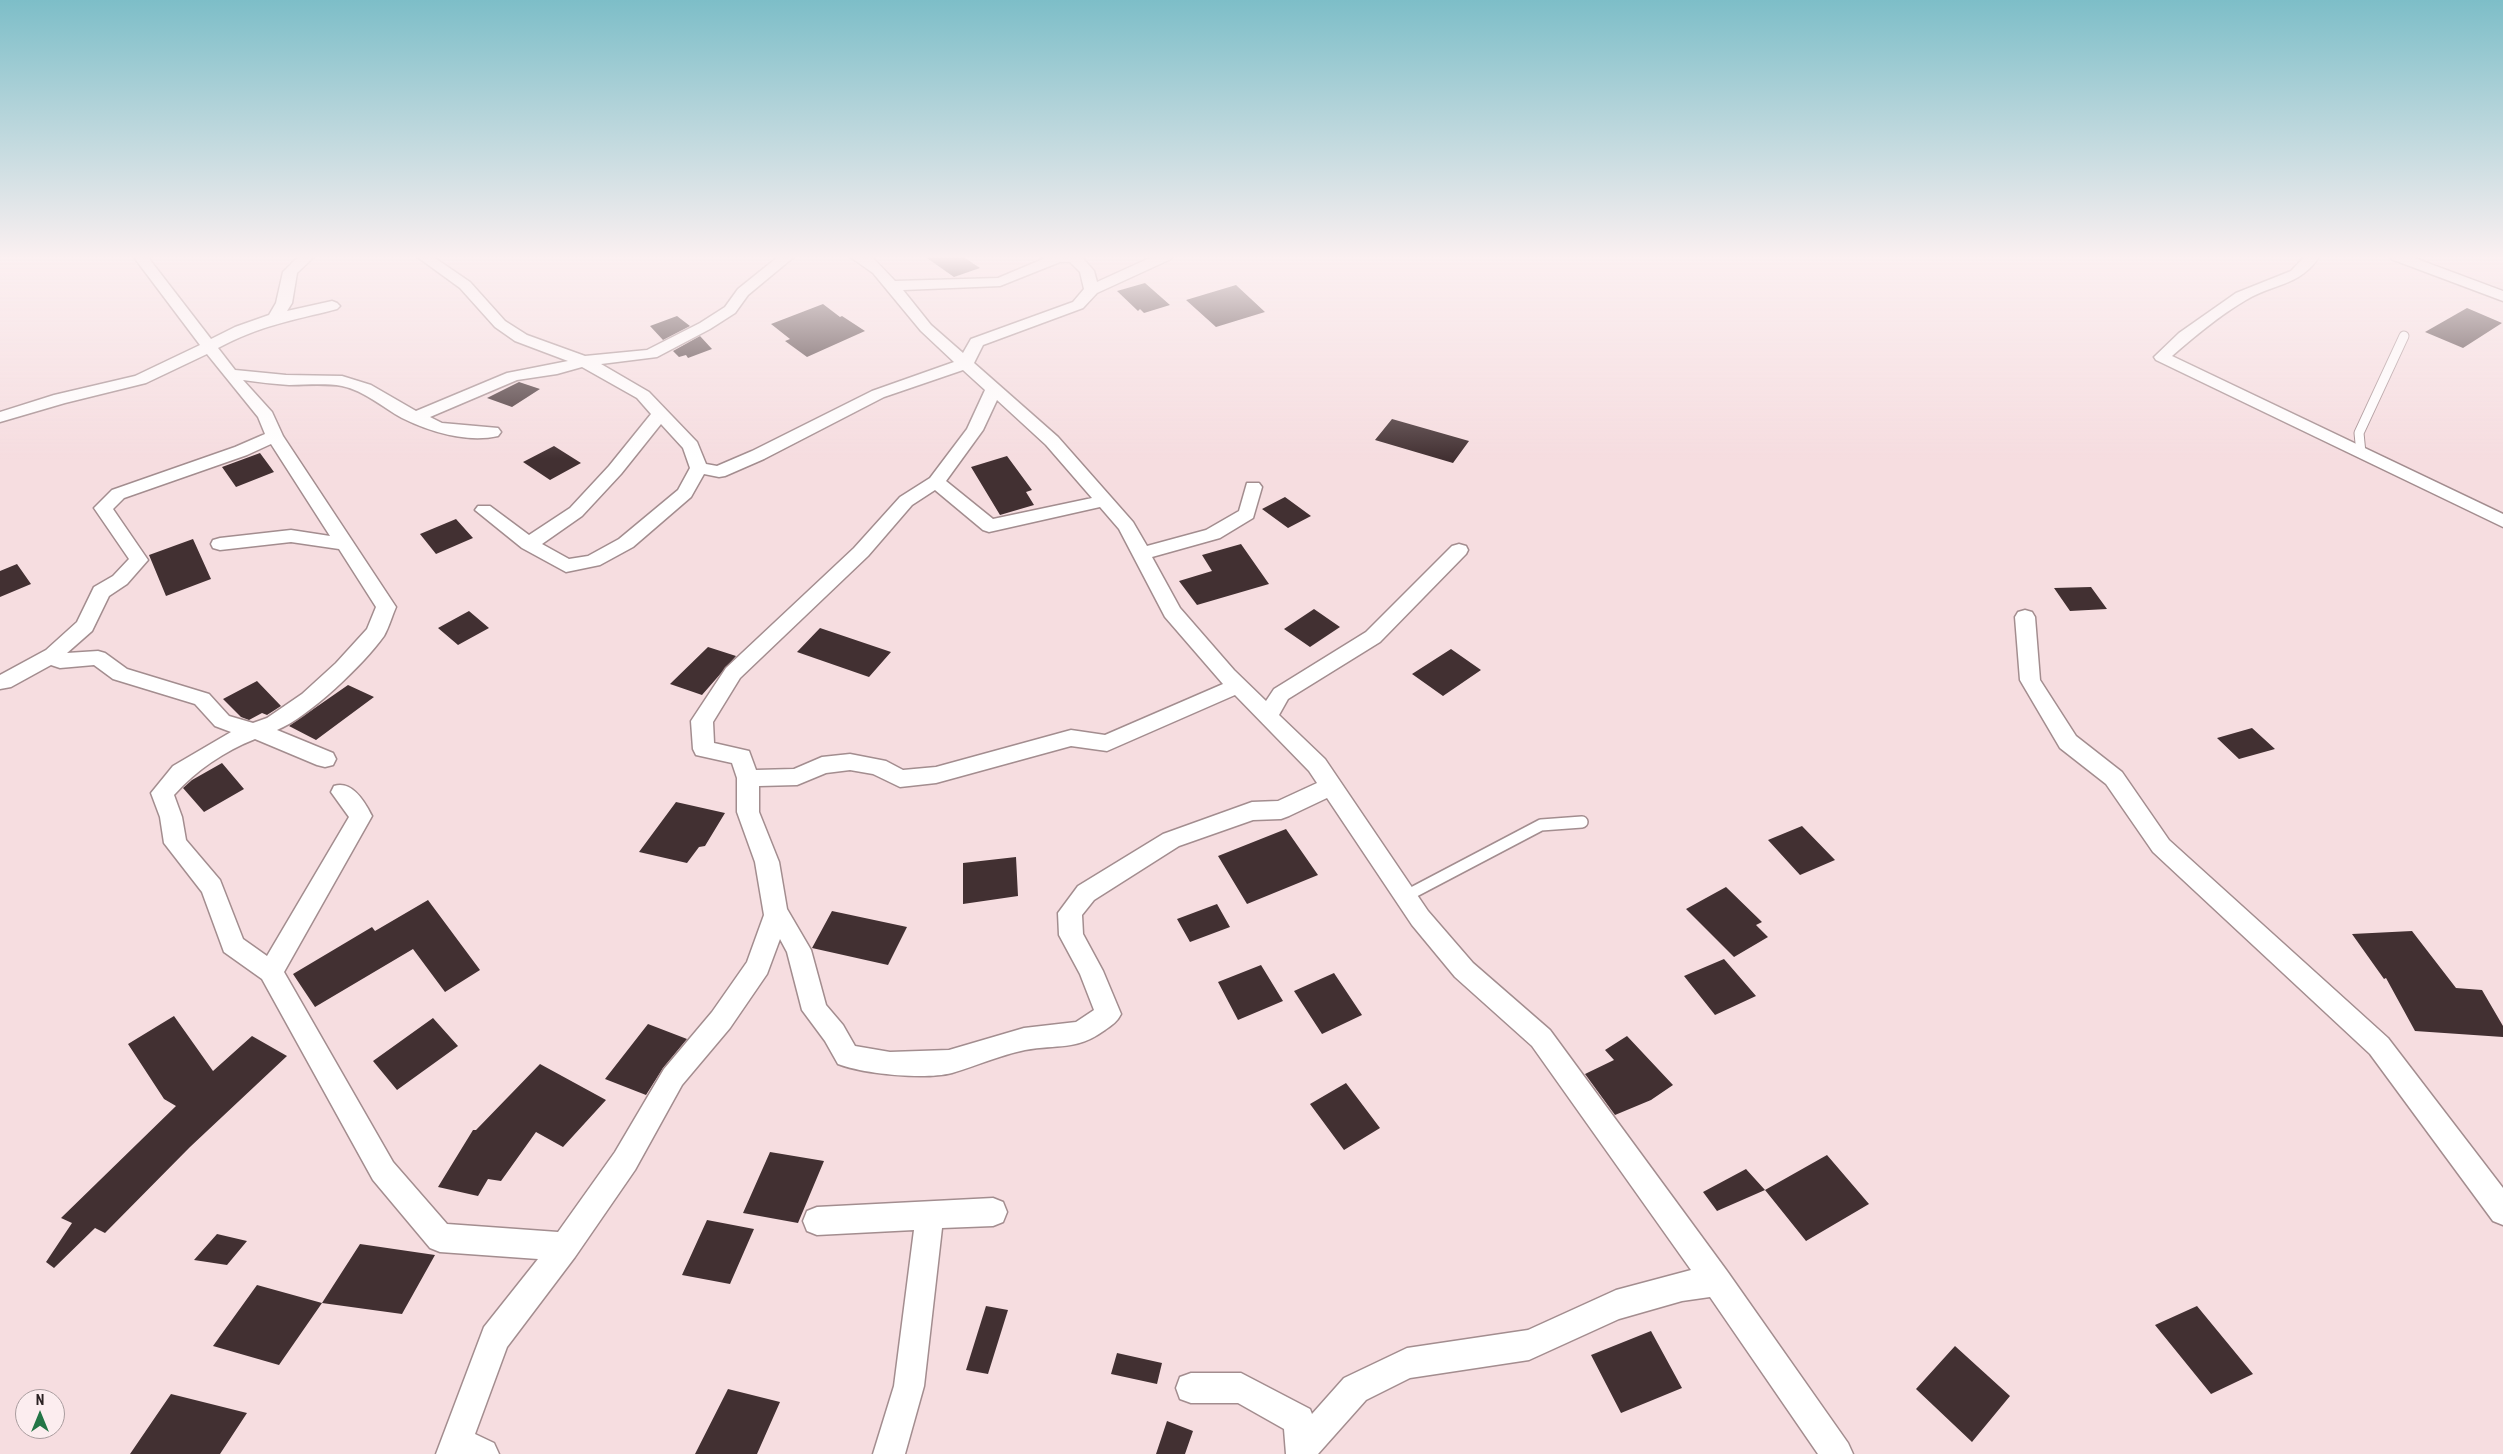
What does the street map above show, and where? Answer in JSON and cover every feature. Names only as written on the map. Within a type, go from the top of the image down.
[{"type":"street","points":[[193,324],[266,416],[274,436],[386,607],[376,632],[343,668],[309,699],[274,723],[229,741],[181,772],[162,793],[171,817],[175,843],[212,887],[233,945],[271,972],[383,1172],[440,1238],[565,1247]]},
{"type":"street","points":[[0,417],[60,398],[140,380],[175,365],[240,330],[258,324]]},
{"type":"street","points":[[484,510],[529,544],[566,566],[593,561],[626,543],[685,493],[699,468],[691,446],[642,395],[584,362],[521,338],[500,324]]},
{"type":"street","points":[[416,417],[513,376],[557,369],[584,362],[651,354],[709,324]]},
{"type":"street","points":[[923,324],[1052,442],[1127,526],[1172,612],[1238,686],[1317,765],[1420,918],[1464,970],[1541,1038],[1718,1281],[1837,1454]]},
{"type":"street","points":[[699,468],[719,472],[758,455],[878,394],[924,380],[966,363],[977,342],[1027,324]]},
{"type":"street","points":[[2202,324],[2162,357],[2503,521]]},
{"type":"street","points":[[231,374],[286,380],[342,381],[365,388],[416,417],[438,427],[470,432],[492,432]]},
{"type":"street","points":[[464,1450],[494,1338],[565,1247],[625,1161],[673,1077],[721,1020],[758,968],[776,915],[768,862],[748,812],[748,778],[741,757],[704,749],[702,721],[733,673],[861,552],[906,501],[936,482],[975,430],[994,388]]},
{"type":"street","points":[[529,544],[576,512],[616,470],[660,414]]},
{"type":"street","points":[[0,682],[4,682],[53,655],[85,626],[101,592],[120,580],[139,560],[103,508],[118,494],[241,451],[274,436]]},
{"type":"street","points":[[936,482],[989,526],[1072,509],[1104,500]]},
{"type":"street","points":[[1140,554],[1214,534],[1247,514],[1254,487]]},
{"type":"street","points":[[220,544],[291,536],[345,544]]},
{"type":"street","points":[[1268,716],[1281,694],[1373,637],[1458,550]]},
{"type":"street","points":[[2025,617],[2030,680],[2068,742],[2114,778],[2161,846],[2379,1046],[2503,1212]]},
{"type":"street","points":[[53,655],[60,661],[98,658],[120,674],[152,686],[202,699],[222,721],[277,738],[325,759]]},
{"type":"street","points":[[748,778],[768,780],[797,777],[822,765],[850,762],[878,767],[900,779],[936,775],[1071,738],[1107,743],[1172,713],[1238,686]]},
{"type":"street","points":[[775,910],[799,950],[815,1010],[834,1033],[847,1056],[890,1064],[949,1062],[1024,1039],[1080,1033],[1108,1014],[1091,971],[1071,935],[1070,913],[1086,893],[1170,840],[1252,811],[1282,810],[1331,786]]},
{"type":"street","points":[[271,972],[361,816],[342,792]]},
{"type":"street","points":[[817,1221],[993,1212]]},
{"type":"street","points":[[889,1454],[909,1386],[930,1214]]},
{"type":"street","points":[[1301,1452],[1355,1389],[1407,1363],[1528,1345],[1616,1305],[1682,1286],[1718,1281]]},
{"type":"street","points":[[1191,1388],[1241,1388],[1299,1420],[1301,1452]]},
{"type":"lane","points":[[2361,453],[2359,433],[2404,336]]},
{"type":"lane","points":[[1406,896],[1541,825],[1582,822]]},
{"type":"building","points":[[656,324],[687,324],[690,326],[663,340],[650,326]]},
{"type":"building","points":[[771,324],[854,324],[865,331],[807,357],[785,341],[790,339]]},
{"type":"building","points":[[1213,324],[1226,324],[1216,327]]},
{"type":"building","points":[[2439,324],[2501,324],[2463,348],[2425,332]]},
{"type":"building","points":[[700,336],[712,349],[688,358],[686,355],[679,357],[673,351]]},
{"type":"building","points":[[519,382],[540,389],[512,407],[487,398]]},
{"type":"building","points":[[1392,419],[1469,441],[1453,463],[1375,440]]},
{"type":"building","points":[[554,446],[581,463],[550,480],[523,462]]},
{"type":"building","points":[[260,453],[274,472],[236,487],[222,467]]},
{"type":"building","points":[[1007,456],[1032,490],[1026,492],[1034,505],[1000,515],[971,467]]},
{"type":"building","points":[[1285,497],[1311,516],[1288,528],[1262,509]]},
{"type":"building","points":[[456,519],[473,538],[436,554],[420,534]]},
{"type":"building","points":[[193,539],[211,579],[166,596],[149,555]]},
{"type":"building","points":[[1241,544],[1269,584],[1197,605],[1179,581],[1212,571],[1202,555]]},
{"type":"building","points":[[17,564],[31,584],[0,597],[0,571]]},
{"type":"building","points":[[2091,587],[2107,609],[2070,611],[2054,588]]},
{"type":"building","points":[[1314,609],[1340,627],[1310,647],[1284,629]]},
{"type":"building","points":[[469,611],[489,628],[458,645],[438,628]]},
{"type":"building","points":[[820,628],[891,652],[869,677],[797,652]]},
{"type":"building","points":[[708,647],[736,656],[702,695],[670,684]]},
{"type":"building","points":[[1451,649],[1481,670],[1443,696],[1412,674]]},
{"type":"building","points":[[257,681],[281,706],[267,715],[262,713],[249,720],[241,717],[223,699]]},
{"type":"building","points":[[348,685],[374,697],[316,740],[289,726]]},
{"type":"building","points":[[2252,728],[2275,749],[2239,759],[2217,738]]},
{"type":"building","points":[[222,763],[244,789],[204,812],[183,788],[192,780]]},
{"type":"building","points":[[676,802],[725,813],[705,846],[699,847],[687,863],[639,852]]},
{"type":"building","points":[[1802,826],[1835,860],[1800,875],[1768,840]]},
{"type":"building","points":[[1286,829],[1318,875],[1247,904],[1218,856]]},
{"type":"building","points":[[1016,857],[1018,896],[963,904],[963,863]]},
{"type":"building","points":[[1726,887],[1762,922],[1756,925],[1768,937],[1734,957],[1686,909]]},
{"type":"building","points":[[428,900],[480,970],[445,992],[413,949],[315,1007],[293,974],[372,927],[375,931]]},
{"type":"building","points":[[1217,904],[1230,927],[1190,942],[1177,919]]},
{"type":"building","points":[[832,911],[907,927],[888,965],[812,948]]},
{"type":"building","points":[[2412,931],[2456,988],[2482,990],[2503,1026],[2503,1037],[2415,1031],[2386,978],[2384,979],[2352,934]]},
{"type":"building","points":[[1724,959],[1756,996],[1715,1015],[1684,976]]},
{"type":"building","points":[[1261,965],[1283,1001],[1238,1020],[1218,982]]},
{"type":"building","points":[[1334,973],[1362,1015],[1322,1034],[1294,991]]},
{"type":"building","points":[[174,1016],[213,1071],[252,1036],[287,1056],[190,1147],[105,1233],[95,1228],[54,1268],[46,1262],[72,1223],[61,1218],[176,1106],[164,1099],[128,1044]]},
{"type":"building","points":[[433,1018],[458,1046],[397,1090],[373,1061]]},
{"type":"building","points":[[648,1024],[687,1039],[663,1068],[646,1095],[605,1079]]},
{"type":"building","points":[[1627,1036],[1673,1085],[1651,1100],[1615,1115],[1585,1074],[1614,1060],[1605,1050]]},
{"type":"building","points":[[540,1064],[606,1100],[563,1147],[536,1132],[501,1181],[488,1179],[478,1196],[438,1187],[473,1130],[476,1130]]},
{"type":"building","points":[[1346,1083],[1380,1128],[1344,1150],[1310,1104]]},
{"type":"building","points":[[770,1152],[824,1161],[798,1223],[743,1213]]},
{"type":"building","points":[[1827,1155],[1869,1204],[1806,1241],[1765,1190]]},
{"type":"building","points":[[1746,1169],[1765,1190],[1717,1211],[1703,1192]]},
{"type":"building","points":[[707,1220],[754,1229],[730,1284],[682,1275]]},
{"type":"building","points":[[217,1234],[247,1241],[227,1265],[194,1260]]},
{"type":"building","points":[[360,1244],[435,1255],[402,1314],[322,1303]]},
{"type":"building","points":[[257,1285],[322,1303],[279,1365],[213,1346]]},
{"type":"building","points":[[986,1306],[1008,1310],[988,1374],[966,1370]]},
{"type":"building","points":[[2197,1306],[2253,1374],[2211,1394],[2155,1325]]},
{"type":"building","points":[[1651,1331],[1682,1388],[1621,1413],[1591,1355]]},
{"type":"building","points":[[1955,1346],[2010,1396],[1972,1442],[1916,1389]]},
{"type":"building","points":[[1117,1353],[1162,1363],[1157,1384],[1111,1374]]},
{"type":"building","points":[[728,1389],[780,1402],[757,1454],[695,1454]]},
{"type":"building","points":[[171,1394],[247,1413],[220,1454],[130,1454]]},
{"type":"building","points":[[1167,1421],[1193,1431],[1185,1454],[1156,1454]]}]
